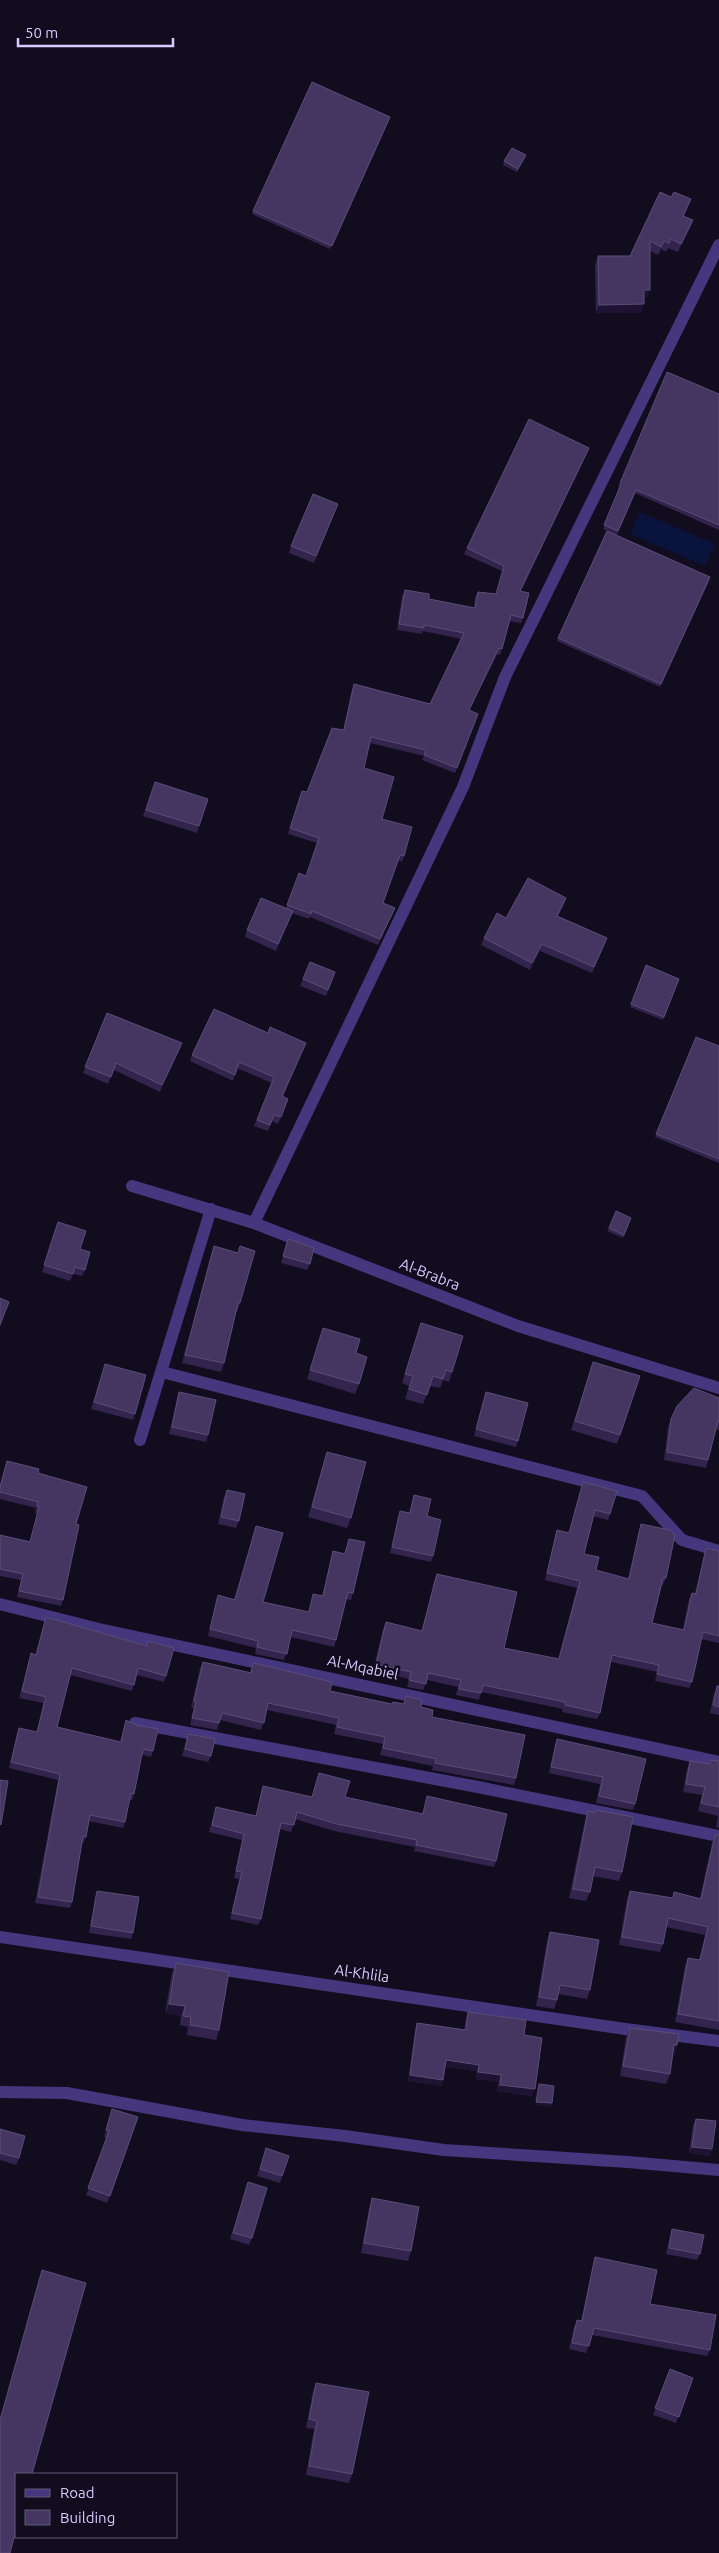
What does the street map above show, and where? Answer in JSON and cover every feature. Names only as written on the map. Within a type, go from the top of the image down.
[{"type":"street","points":[[254,1223],[463,787],[505,677],[719,244]]},
{"type":"street","name":"Al-Brabra","points":[[132,1186],[254,1223],[518,1326],[719,1388]]},
{"type":"street","points":[[140,1440],[211,1209]]},
{"type":"street","points":[[162,1372],[642,1496],[682,1540],[719,1551]]},
{"type":"street","name":"Al-Mqabiel","points":[[0,1604],[99,1629],[719,1762]]},
{"type":"street","points":[[135,1723],[478,1787],[719,1836]]},
{"type":"street","name":"Al-Khlila","points":[[0,1937],[615,2028],[719,2041]]},
{"type":"street","points":[[0,2092],[67,2093],[242,2125],[345,2136],[444,2150],[719,2170]]},
{"type":"water","points":[[640,512],[715,544],[705,566],[630,534]]},
{"type":"building","points":[[312,82],[390,117],[332,246],[253,211]]},
{"type":"building","points":[[512,148],[526,155],[518,169],[504,161]]},
{"type":"building","points":[[660,192],[671,197],[674,192],[691,199],[683,216],[693,220],[681,244],[671,239],[669,243],[664,241],[661,247],[650,241],[650,290],[644,290],[644,304],[599,305],[598,256],[630,256]]},
{"type":"building","points":[[667,372],[719,394],[719,525],[636,490],[618,531],[604,525]]},
{"type":"building","points":[[529,419],[589,448],[520,591],[529,593],[523,618],[511,615],[502,649],[499,648],[469,710],[478,714],[457,768],[424,755],[426,750],[371,737],[364,768],[394,777],[382,819],[412,827],[404,856],[400,855],[383,903],[395,908],[380,939],[312,911],[311,914],[287,905],[299,873],[306,876],[319,838],[290,828],[302,791],[307,792],[332,728],[344,730],[354,684],[430,704],[464,633],[424,625],[424,628],[399,624],[405,590],[429,594],[429,599],[475,608],[478,592],[496,594],[504,566],[467,548]]},
{"type":"building","points":[[313,494],[338,504],[316,556],[291,546]]},
{"type":"building","points":[[607,531],[710,577],[661,684],[558,638]]},
{"type":"building","points":[[155,782],[208,799],[199,826],[146,810]]},
{"type":"building","points":[[528,878],[566,898],[557,916],[607,938],[594,967],[542,944],[532,963],[484,938],[497,913],[506,918]]},
{"type":"building","points":[[261,898],[293,911],[278,944],[247,930]]},
{"type":"building","points":[[310,962],[335,972],[328,990],[303,979]]},
{"type":"building","points":[[646,965],[679,979],[664,1017],[631,1004]]},
{"type":"building","points":[[214,1009],[268,1033],[270,1027],[306,1043],[282,1096],[288,1099],[281,1117],[274,1115],[270,1125],[257,1120],[274,1077],[239,1062],[235,1075],[192,1055]]},
{"type":"building","points":[[107,1013],[182,1043],[162,1085],[116,1063],[111,1077],[85,1067]]},
{"type":"building","points":[[696,1037],[719,1046],[719,1159],[656,1134]]},
{"type":"building","points":[[616,1211],[631,1218],[624,1235],[609,1228]]},
{"type":"building","points":[[58,1222],[86,1231],[80,1249],[90,1252],[85,1270],[75,1267],[73,1274],[44,1265]]},
{"type":"building","points":[[288,1239],[314,1248],[310,1264],[283,1256]]},
{"type":"building","points":[[214,1246],[238,1253],[240,1246],[255,1251],[240,1303],[238,1303],[224,1363],[185,1355]]},
{"type":"building","points":[[0,1298],[9,1302],[0,1325]]},
{"type":"building","points":[[421,1323],[463,1336],[452,1372],[446,1370],[443,1379],[433,1376],[427,1395],[409,1389],[413,1376],[405,1374]]},
{"type":"building","points":[[323,1328],[360,1339],[356,1353],[367,1357],[359,1384],[310,1370]]},
{"type":"building","points":[[593,1362],[640,1376],[620,1435],[575,1421]]},
{"type":"building","points":[[105,1364],[146,1375],[135,1414],[94,1402]]},
{"type":"building","points":[[694,1388],[719,1398],[719,1422],[708,1460],[667,1452],[671,1419],[677,1406]]},
{"type":"building","points":[[179,1392],[216,1400],[208,1435],[172,1427]]},
{"type":"building","points":[[486,1392],[528,1403],[518,1441],[476,1429]]},
{"type":"building","points":[[327,1452],[366,1462],[351,1518],[312,1507]]},
{"type":"building","points":[[7,1461],[39,1469],[38,1473],[87,1487],[76,1524],[79,1525],[63,1600],[19,1591],[23,1574],[0,1569],[0,1535],[30,1542],[39,1507],[37,1506],[38,1502],[0,1492]]},
{"type":"building","points":[[583,1482],[617,1491],[610,1514],[595,1510],[584,1554],[599,1557],[596,1570],[629,1579],[641,1524],[670,1530],[675,1535],[666,1578],[663,1578],[652,1623],[684,1630],[692,1593],[696,1594],[706,1548],[719,1551],[719,1636],[703,1632],[692,1682],[657,1674],[659,1665],[612,1655],[600,1713],[565,1705],[565,1702],[483,1685],[481,1693],[459,1689],[461,1680],[428,1673],[426,1684],[409,1680],[411,1672],[376,1664],[386,1622],[422,1631],[437,1574],[517,1592],[504,1648],[559,1659],[580,1581],[547,1573],[557,1530],[569,1533]]},
{"type":"building","points":[[227,1490],[245,1494],[239,1521],[221,1517]]},
{"type":"building","points":[[414,1495],[431,1499],[427,1516],[441,1520],[433,1556],[392,1547],[400,1511],[410,1513]]},
{"type":"building","points":[[256,1526],[283,1533],[263,1602],[309,1612],[313,1594],[323,1596],[333,1551],[345,1554],[349,1539],[365,1542],[353,1593],[348,1592],[336,1640],[292,1630],[287,1654],[257,1647],[258,1641],[210,1629],[218,1595],[235,1600]]},
{"type":"building","points":[[46,1617],[147,1646],[148,1641],[174,1648],[166,1676],[138,1668],[134,1685],[72,1668],[57,1727],[121,1742],[126,1720],[136,1725],[158,1729],[153,1751],[143,1749],[134,1794],[131,1793],[125,1822],[90,1815],[86,1837],[83,1836],[72,1902],[38,1897],[60,1774],[11,1762],[19,1728],[37,1732],[46,1697],[22,1691],[31,1653],[36,1655]]},
{"type":"building","points":[[203,1662],[251,1673],[253,1663],[332,1682],[330,1691],[392,1704],[393,1702],[404,1704],[406,1696],[422,1700],[421,1707],[433,1710],[432,1717],[525,1735],[516,1778],[435,1763],[436,1759],[383,1748],[385,1737],[337,1727],[339,1718],[268,1703],[264,1723],[222,1713],[219,1723],[192,1718]]},
{"type":"building","points":[[717,1686],[719,1686],[719,1707],[713,1705]]},
{"type":"building","points":[[188,1734],[215,1739],[211,1756],[185,1749]]},
{"type":"building","points":[[557,1739],[646,1759],[635,1804],[599,1796],[603,1777],[551,1767]]},
{"type":"building","points":[[710,1760],[719,1761],[719,1807],[701,1803],[705,1787],[686,1784],[690,1761],[710,1764]]},
{"type":"building","points":[[319,1773],[350,1781],[345,1797],[423,1814],[427,1796],[507,1814],[496,1861],[416,1845],[417,1840],[337,1824],[297,1812],[294,1825],[281,1823],[261,1919],[232,1913],[242,1872],[236,1871],[244,1834],[212,1825],[216,1807],[256,1816],[263,1786],[312,1797]]},
{"type":"building","points":[[0,1780],[8,1781],[1,1825],[0,1824]]},
{"type":"building","points":[[596,1810],[633,1817],[622,1872],[595,1867],[590,1892],[573,1889],[588,1811],[595,1813]]},
{"type":"building","points":[[715,1835],[719,1835],[719,2021],[678,2014],[688,1958],[700,1960],[708,1927],[668,1918],[663,1944],[622,1937],[630,1891],[673,1898],[674,1892],[701,1899]]},
{"type":"building","points":[[97,1891],[139,1897],[133,1933],[91,1926]]},
{"type":"building","points":[[550,1932],[599,1940],[590,1990],[560,1985],[557,2000],[539,1997]]},
{"type":"building","points":[[176,1963],[229,1972],[219,2030],[190,2025],[191,2017],[183,2016],[185,2006],[169,2004]]},
{"type":"building","points":[[468,2012],[526,2020],[524,2035],[542,2038],[535,2089],[500,2085],[501,2075],[478,2072],[479,2065],[446,2060],[443,2080],[410,2075],[417,2023],[466,2030]]},
{"type":"building","points":[[630,2028],[679,2034],[677,2045],[674,2045],[670,2074],[623,2066]]},
{"type":"building","points":[[539,2084],[554,2086],[552,2103],[536,2102]]},
{"type":"building","points":[[112,2109],[138,2117],[110,2196],[88,2188],[109,2131],[106,2130]]},
{"type":"building","points":[[696,2119],[716,2121],[712,2149],[692,2147]]},
{"type":"building","points":[[0,2129],[25,2136],[19,2158],[0,2153]]},
{"type":"building","points":[[266,2148],[289,2156],[282,2176],[260,2169]]},
{"type":"building","points":[[248,2182],[267,2188],[252,2238],[233,2233]]},
{"type":"building","points":[[372,2198],[419,2207],[411,2251],[364,2243]]},
{"type":"building","points":[[672,2229],[704,2235],[700,2254],[669,2248]]},
{"type":"building","points":[[595,2257],[657,2270],[650,2304],[716,2315],[710,2350],[594,2328],[589,2346],[572,2343],[577,2320],[582,2321]]},
{"type":"building","points":[[42,2270],[86,2283],[32,2473],[15,2473],[15,2534],[10,2553],[0,2553],[0,2420]]},
{"type":"building","points":[[670,2369],[693,2378],[679,2417],[655,2408]]},
{"type":"building","points":[[316,2383],[369,2392],[352,2474],[309,2466],[317,2421],[309,2419]]}]
